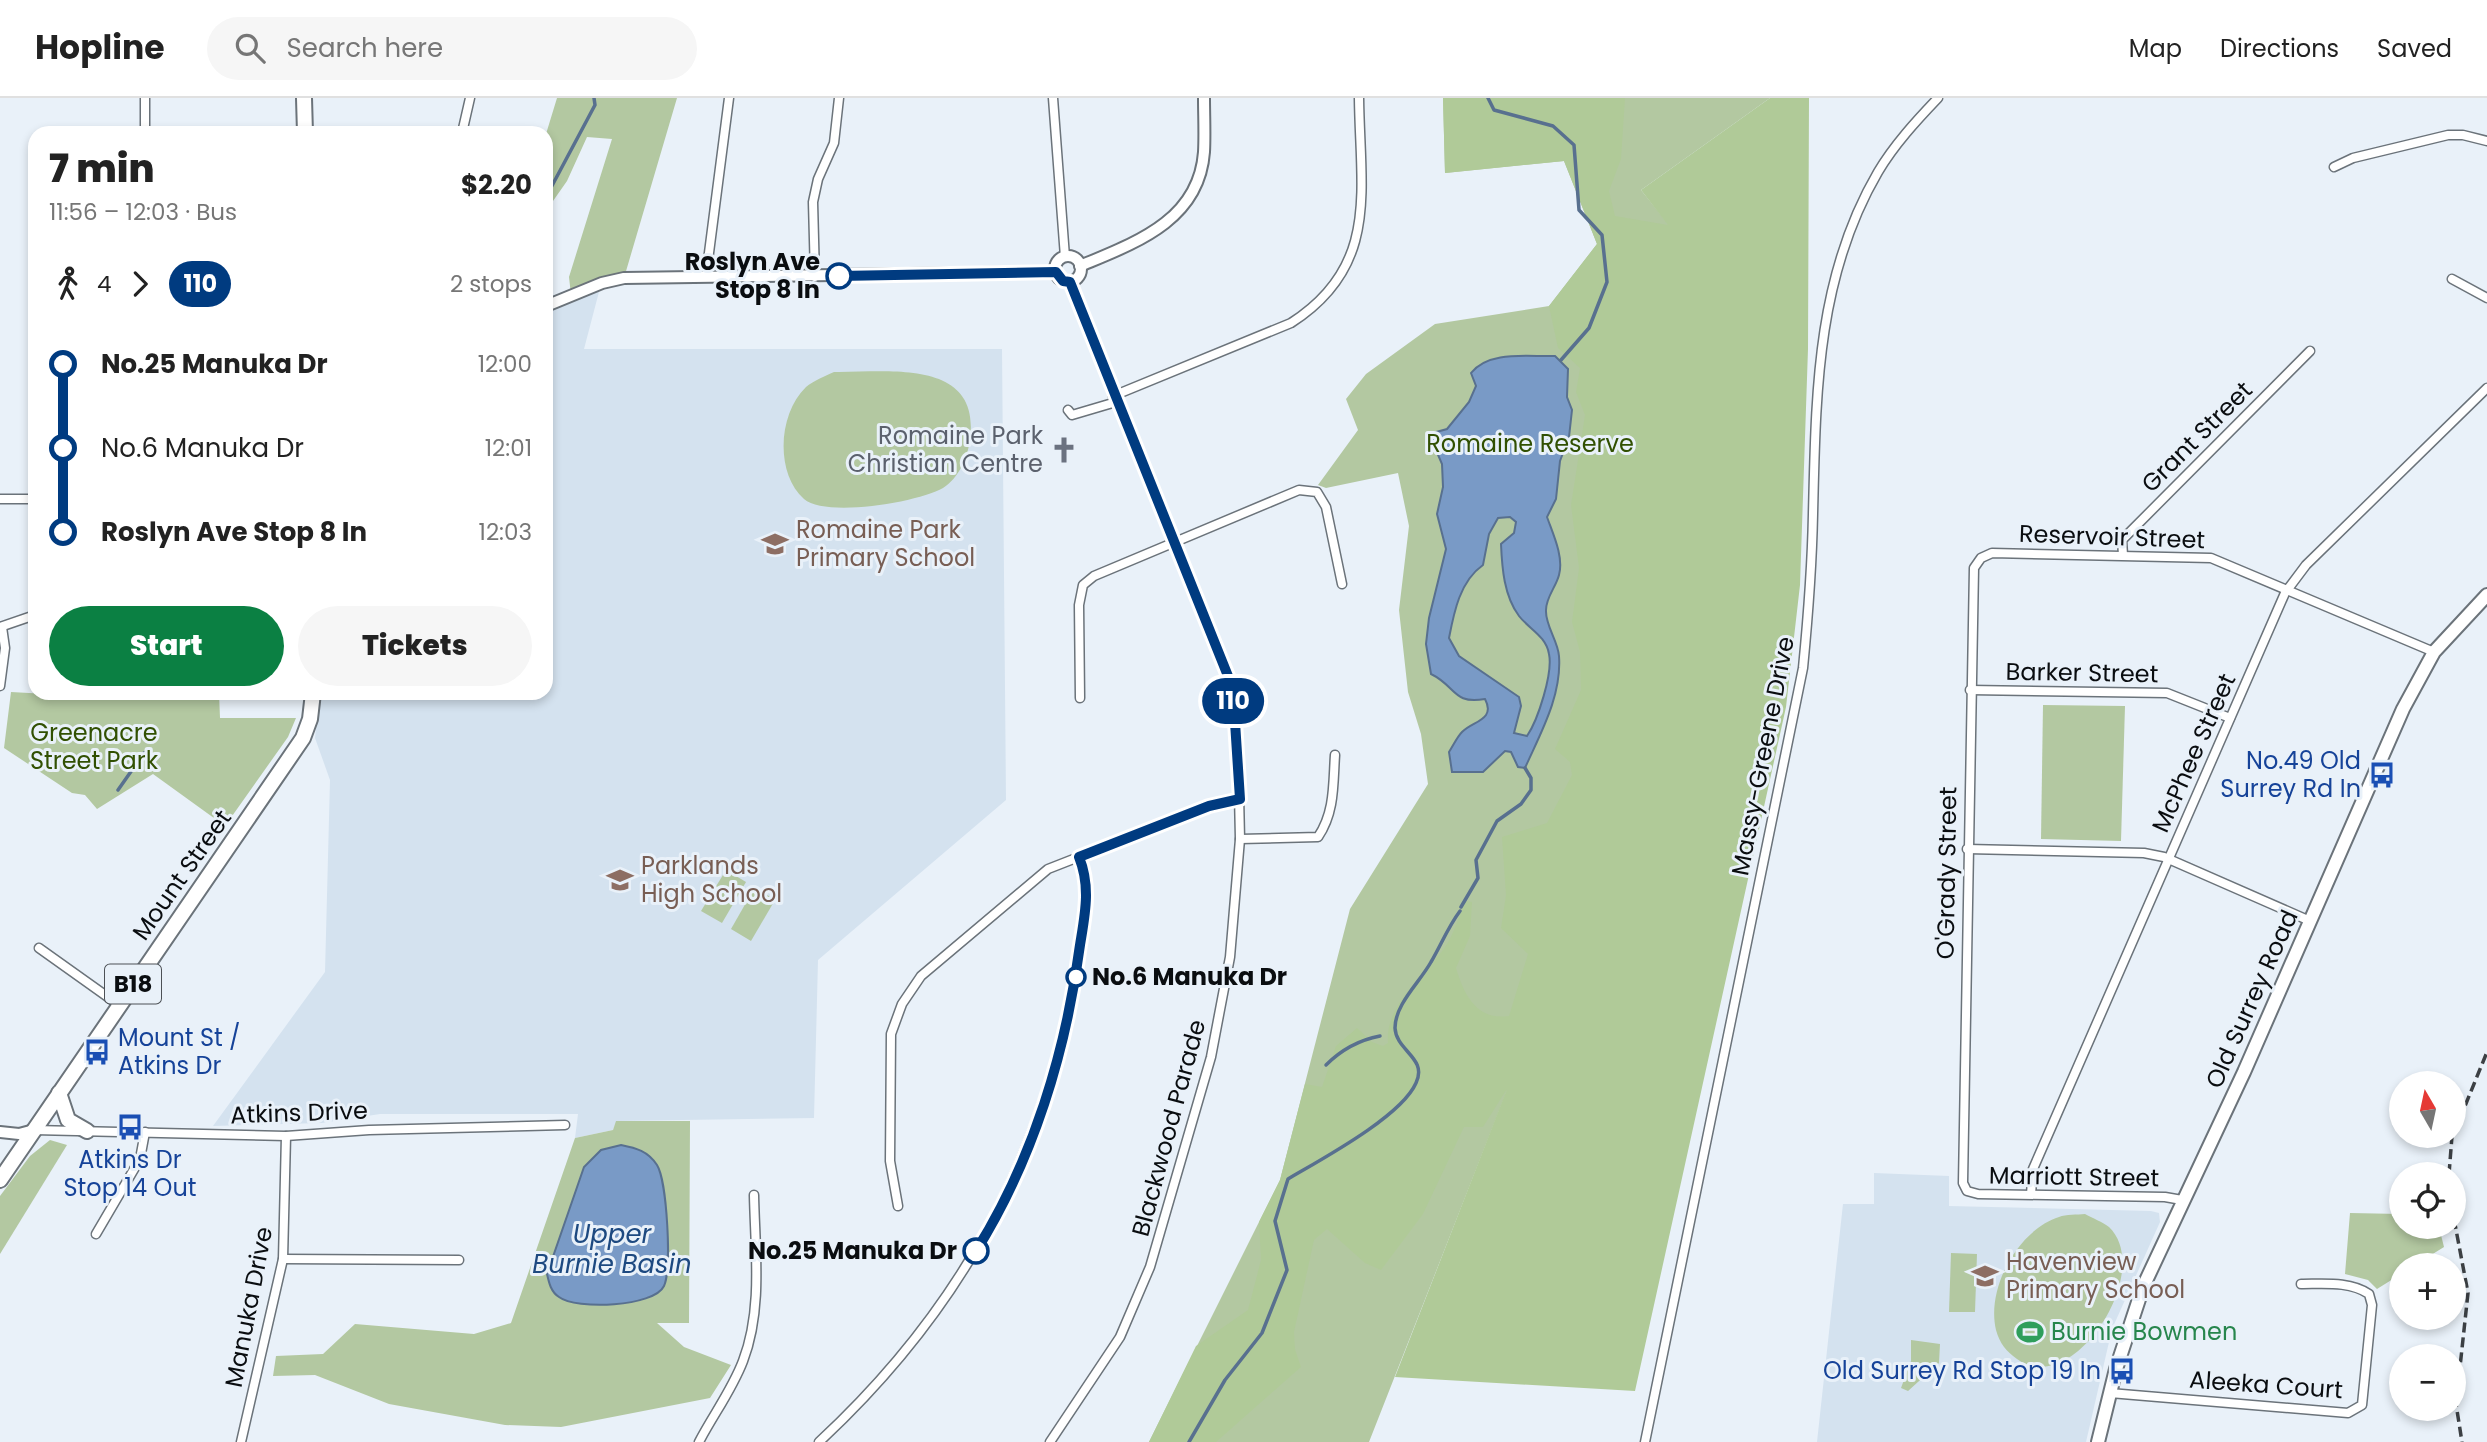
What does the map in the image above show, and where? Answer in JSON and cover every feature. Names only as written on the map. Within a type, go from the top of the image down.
[{"type":"highway","points":[[304,98],[305,126]]},
{"type":"highway","name":"Mount Street","points":[[0,1180],[303,738],[310,719],[312,700]]},
{"type":"highway","points":[[59,1093],[68,1120],[87,1131]]},
{"type":"main road","name":"Old Surrey Road","points":[[2098,1442],[2110,1393],[2143,1287],[2244,1072],[2403,709],[2434,652],[2487,595]]},
{"type":"street","points":[[145,98],[145,126]]},
{"type":"street","points":[[464,126],[470,98]]},
{"type":"street","points":[[706,276],[729,98]]},
{"type":"street","points":[[815,277],[813,202],[818,179],[834,143],[839,98]]},
{"type":"street","points":[[1053,98],[1065,257]]},
{"type":"street","points":[[1080,266],[1141,239],[1168,223],[1187,202],[1197,181],[1204,155],[1204,98]]},
{"type":"street","points":[[1068,410],[1072,415],[1079,415],[1291,323],[1315,307],[1335,287],[1354,252],[1361,220],[1359,98]]},
{"type":"street","name":"Massy-Greene Drive","points":[[1645,1442],[1664,1337],[1803,668],[1811,596],[1819,352],[1829,294],[1855,217],[1878,172],[1907,131],[1938,98]]},
{"type":"street","points":[[2334,167],[2353,158],[2448,135],[2462,135],[2487,141]]},
{"type":"street","points":[[1065,257],[1073,257],[1080,266],[1080,274],[1070,282],[1063,281],[1056,272],[1058,261],[1065,257]]},
{"type":"street","points":[[553,303],[602,283],[624,278],[1056,272]]},
{"type":"street","points":[[2452,279],[2487,298]]},
{"type":"street","name":"Blackwood Parade","points":[[1050,1442],[1120,1337],[1150,1267],[1211,1058],[1230,957],[1241,839],[1235,722],[1228,676],[1070,282]]},
{"type":"street","name":"Grant Street","points":[[2123,555],[2122,540],[2310,351]]},
{"type":"street","name":"McPhee Street","points":[[2031,1194],[2033,1169],[2287,589],[2306,565],[2487,388]]},
{"type":"street","points":[[1080,698],[1079,605],[1083,585],[1094,576],[1299,491],[1317,492],[1326,507],[1342,584]]},
{"type":"street","points":[[0,499],[28,499]]},
{"type":"street","name":"Reservoir Street","points":[[1981,558],[1992,553],[2211,558],[2434,652]]},
{"type":"street","name":"O'Grady Street","points":[[1967,1191],[1961,1167],[1970,690],[1974,568],[1981,558]]},
{"type":"street","points":[[0,686],[5,649],[1,627],[28,617]]},
{"type":"street","name":"Barker Street","points":[[1970,690],[2166,694],[2230,718]]},
{"type":"street","points":[[1241,839],[1318,837],[1327,823],[1332,802],[1335,755]]},
{"type":"street","points":[[898,1206],[890,1161],[891,1034],[902,1004],[921,976],[1048,869],[1209,806],[1240,799]]},
{"type":"street","points":[[1967,849],[2144,853],[2168,858],[2310,920]]},
{"type":"street","points":[[819,1442],[879,1383],[949,1294],[985,1237],[1024,1159],[1063,1042],[1078,965],[1088,886],[1079,857]]},
{"type":"street","points":[[39,948],[119,1004]]},
{"type":"street","name":"Atkins Drive","points":[[34,1130],[286,1136],[369,1130],[565,1125]]},
{"type":"street","points":[[0,1132],[19,1134],[34,1130]]},
{"type":"street","points":[[96,1234],[140,1159],[145,1132]]},
{"type":"street","name":"Manuka Drive","points":[[241,1442],[283,1259],[286,1136]]},
{"type":"street","name":"Marriott Street","points":[[1967,1191],[1978,1194],[2165,1196],[2182,1200]]},
{"type":"street","points":[[699,1442],[734,1381],[752,1333],[756,1301],[754,1195]]},
{"type":"street","points":[[283,1259],[459,1260]]},
{"type":"street","name":"Aleeka Court","points":[[2110,1393],[2348,1413],[2362,1405],[2372,1305],[2369,1294],[2360,1288],[2343,1285],[2301,1284]]},
{"type":"shaded area","name":"Parklands High School","points":[[600,288],[584,349],[1002,349],[1006,800],[818,960],[814,1118],[617,1121],[613,1130],[575,1138],[578,1114],[380,1114],[322,1123],[213,1126],[325,972],[330,780],[315,738],[319,700],[553,700],[553,309]]},
{"type":"shaded area","name":"Havenview Primary School","points":[[1874,1173],[1949,1176],[1949,1206],[2159,1213],[2160,1222],[2112,1329],[2086,1442],[1817,1442],[1843,1204],[1874,1204]]},
{"type":"green space","points":[[557,98],[677,98],[624,278],[571,295],[569,277],[612,139],[587,137],[567,181],[553,201],[553,126],[548,126]]},
{"type":"green space","name":"Romaine Reserve","points":[[1443,98],[1770,98],[1641,190],[1669,225],[1653,719],[1369,1442],[1149,1442],[1280,1180],[1350,909],[1428,784],[1421,734],[1408,692],[1399,610],[1409,526],[1398,473],[1326,488],[1318,485],[1358,430],[1346,399],[1366,374],[1435,324],[1549,306],[1597,244],[1564,161],[1445,173]]},
{"type":"green space","points":[[1443,98],[1625,98],[1621,159],[1609,191],[1615,216],[1668,225],[1641,190],[1770,98],[1809,98],[1808,349],[1800,585],[1786,707],[1635,1391],[1395,1377],[1507,1089],[1483,1127],[1464,1127],[1423,1214],[1381,1270],[1365,1263],[1327,1229],[1314,1240],[1294,1332],[1295,1349],[1301,1367],[1216,1442],[1149,1442],[1196,1346],[1248,1310],[1261,1260],[1259,1222],[1280,1180],[1305,1084],[1322,1087],[1336,1046],[1357,1028],[1372,1042],[1383,1046],[1388,1043],[1389,1029],[1399,1003],[1445,947],[1465,901],[1472,902],[1470,936],[1456,968],[1459,978],[1468,996],[1480,1010],[1488,1014],[1509,1016],[1528,954],[1501,928],[1506,895],[1502,837],[1547,823],[1572,775],[1570,762],[1555,749],[1581,690],[1580,652],[1572,622],[1579,568],[1571,505],[1585,415],[1576,392],[1580,368],[1558,348],[1549,306],[1597,244],[1564,161],[1445,173]]},
{"type":"green space","points":[[878,371],[925,375],[945,382],[961,394],[969,413],[970,439],[965,460],[954,479],[931,493],[873,506],[832,507],[815,505],[804,499],[788,474],[785,427],[797,398],[806,387],[834,372]]},
{"type":"green space","name":"Greenacre Street Park","points":[[11,692],[28,693],[28,700],[219,700],[220,718],[296,718],[288,737],[225,826],[153,774],[97,809],[85,795],[72,793],[4,748]]},
{"type":"green space","points":[[2043,705],[2125,706],[2121,841],[2041,839]]},
{"type":"green space","points":[[726,870],[746,882],[722,923],[701,911]]},
{"type":"green space","points":[[755,887],[775,900],[751,941],[731,929]]},
{"type":"green space","points":[[616,1121],[690,1121],[689,1323],[657,1323],[684,1347],[731,1365],[710,1398],[561,1427],[505,1425],[389,1404],[315,1375],[273,1376],[276,1356],[323,1354],[355,1324],[474,1334],[511,1323],[575,1138],[613,1130]]},
{"type":"green space","points":[[50,1140],[67,1145],[0,1254],[0,1196],[30,1156]]},
{"type":"green space","points":[[2350,1213],[2389,1214],[2389,1239],[2442,1239],[2444,1247],[2434,1253],[2389,1253],[2389,1282],[2377,1289],[2368,1280],[2345,1274]]},
{"type":"green space","points":[[2085,1214],[2109,1227],[2121,1247],[2122,1272],[2115,1299],[2101,1325],[2083,1347],[2061,1362],[2039,1367],[2017,1359],[1999,1339],[1994,1314],[1996,1296],[2008,1263],[2030,1234],[2044,1224],[2062,1216]]},
{"type":"green space","points":[[1951,1253],[1977,1254],[1975,1312],[1949,1312]]},
{"type":"green space","points":[[1911,1340],[1940,1344],[1939,1363],[1908,1391],[1901,1388],[1911,1361]]},
{"type":"water","points":[[1510,356],[1555,356],[1568,369],[1567,397],[1572,410],[1569,437],[1560,461],[1556,499],[1547,517],[1560,561],[1559,575],[1546,610],[1559,656],[1554,700],[1525,768],[1518,767],[1511,752],[1505,751],[1483,772],[1452,772],[1449,752],[1462,732],[1485,716],[1488,706],[1485,699],[1460,697],[1431,674],[1426,644],[1429,618],[1446,549],[1437,514],[1443,487],[1442,464],[1429,434],[1447,429],[1469,402],[1476,386],[1471,373],[1479,366]],"holes":[[[1510,517],[1516,522],[1514,533],[1501,544],[1505,582],[1514,608],[1544,642],[1550,662],[1544,696],[1527,736],[1514,733],[1521,706],[1519,697],[1459,656],[1449,638],[1463,588],[1483,565],[1489,534],[1498,518]]]},
{"type":"water","name":"Upper Burnie Basin","points":[[621,1145],[646,1153],[657,1165],[660,1174],[666,1206],[668,1244],[664,1286],[657,1293],[631,1302],[597,1305],[568,1301],[554,1293],[547,1274],[584,1167],[601,1150]]},
{"type":"waterway","points":[[553,184],[595,105],[594,98]]},
{"type":"waterway","points":[[1488,98],[1494,110],[1553,126],[1574,145],[1579,210],[1602,235],[1607,282],[1589,328],[1561,360]]},
{"type":"waterway","points":[[118,790],[144,753]]},
{"type":"waterway","points":[[1461,907],[1478,878],[1476,860],[1497,821],[1521,804],[1531,790],[1531,778],[1525,768]]},
{"type":"waterway","points":[[1189,1442],[1225,1380],[1262,1333],[1287,1270],[1275,1221],[1288,1179],[1377,1123],[1408,1096],[1416,1083],[1418,1067],[1400,1043],[1395,1028],[1396,1019],[1403,1002],[1435,956],[1460,911]]},
{"type":"waterway","points":[[1326,1065],[1351,1046],[1380,1036]]},
{"type":"railway","points":[[2466,1104],[2487,1052]]},
{"type":"railway","points":[[2450,1162],[2451,1148]]},
{"type":"railway","points":[[2458,1239],[2468,1293],[2456,1404],[2462,1442]]},
{"type":"bus line","name":"110","points":[[839,276],[1056,272],[1059,279],[1070,282],[1114,396],[1216,641],[1233,698],[1240,799],[1209,806],[1079,857],[1088,886],[1078,965],[1063,1042],[1024,1159],[976,1251]]},
{"type":"place","name":"Roslyn Ave Stop 8 In","points":[[839,276]]},
{"type":"place","name":"Romaine Park Christian Centre","points":[[1064,450]]},
{"type":"place","name":"Romaine Park Primary School","points":[[775,544]]},
{"type":"place","name":"No.49 Old Surrey Rd In","points":[[2382,775]]},
{"type":"place","name":"Parklands High School","points":[[620,880]]},
{"type":"place","name":"No.6 Manuka Dr","points":[[1076,977]]},
{"type":"place","name":"Mount St / Atkins Dr","points":[[97,1052]]},
{"type":"place","name":"Atkins Dr Stop 14 Out","points":[[130,1127]]},
{"type":"place","name":"No.25 Manuka Dr","points":[[976,1251]]},
{"type":"place","name":"Havenview Primary School","points":[[1985,1276]]},
{"type":"place","name":"Burnie Bowmen","points":[[2030,1332]]},
{"type":"place","name":"Old Surrey Rd Stop 19 In","points":[[2122,1371]]}]
